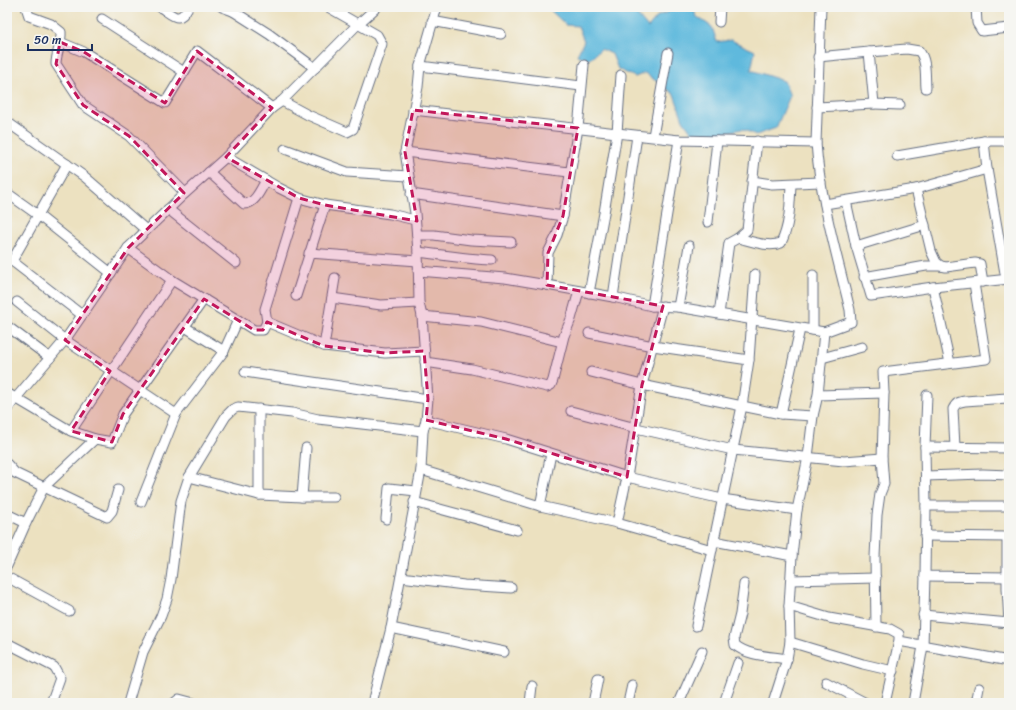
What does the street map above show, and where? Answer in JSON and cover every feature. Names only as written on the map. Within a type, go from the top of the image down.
[{"type":"street","points":[[26,7],[29,16],[56,26],[61,32],[56,64],[84,105],[129,136],[185,193]]},
{"type":"street","points":[[160,7],[177,17],[181,17],[188,7]]},
{"type":"street","points":[[222,7],[233,9],[314,68]]},
{"type":"street","points":[[282,101],[308,115],[347,132],[353,129],[382,44],[377,35],[328,7]]},
{"type":"street","points":[[7,410],[65,340],[128,248],[185,193],[226,157],[272,108],[282,101],[357,24],[377,7]]},
{"type":"street","points":[[372,703],[391,628],[421,470],[423,431],[426,420],[428,399],[422,316],[419,303],[415,213],[405,152],[418,87],[420,66],[437,7]]},
{"type":"street","points":[[719,22],[720,7]]},
{"type":"street","points":[[309,254],[418,261],[613,297],[652,306],[678,307],[752,319],[800,329],[824,332],[851,322],[850,310],[825,204],[817,162],[816,143],[820,7]]},
{"type":"street","points":[[976,7],[977,23],[982,31],[1009,28]]},
{"type":"street","points":[[102,19],[184,72]]},
{"type":"street","points":[[432,21],[501,34]]},
{"type":"street","points":[[60,42],[84,52],[164,103],[197,51],[272,108]]},
{"type":"street","points":[[818,57],[869,52],[907,50],[920,51],[924,61],[926,88]]},
{"type":"street","points":[[869,52],[874,104]]},
{"type":"street","points":[[654,136],[668,53]]},
{"type":"street","points":[[547,285],[548,253],[557,235],[563,216],[569,172],[578,128],[584,65]]},
{"type":"street","points":[[420,66],[581,86]]},
{"type":"street","points":[[589,293],[617,133],[621,75]]},
{"type":"street","points":[[817,107],[874,104],[900,105]]},
{"type":"street","points":[[413,110],[679,140],[816,143]]},
{"type":"street","points":[[7,122],[85,177],[146,230]]},
{"type":"street","points":[[613,297],[637,136]]},
{"type":"street","points":[[652,306],[679,140]]},
{"type":"street","points":[[708,222],[717,141]]},
{"type":"street","points":[[719,314],[729,243],[738,238],[747,230],[757,141]]},
{"type":"street","points":[[897,156],[984,141],[1009,141]]},
{"type":"street","points":[[846,201],[864,277],[871,296],[933,287],[1008,279],[987,169],[984,141]]},
{"type":"street","points":[[285,149],[347,172],[408,176]]},
{"type":"street","points":[[405,152],[569,172]]},
{"type":"street","points":[[226,157],[299,198],[325,205],[390,214],[415,220]]},
{"type":"street","points":[[68,164],[9,260],[82,315]]},
{"type":"street","points":[[825,204],[916,189],[987,169]]},
{"type":"street","points":[[209,172],[244,204],[249,204],[254,200],[266,180]]},
{"type":"street","points":[[752,181],[772,184],[821,182]]},
{"type":"street","points":[[738,238],[765,244],[776,245],[781,243],[784,238],[790,215],[790,184]]},
{"type":"street","points":[[916,189],[931,251],[936,262],[941,266]]},
{"type":"street","points":[[7,193],[38,215],[111,273]]},
{"type":"street","points":[[411,194],[563,216]]},
{"type":"street","points":[[128,248],[172,280],[254,330],[263,330],[267,322],[265,309],[299,198]]},
{"type":"street","points":[[296,296],[325,205]]},
{"type":"street","points":[[168,210],[236,263]]},
{"type":"street","points":[[856,246],[924,225]]},
{"type":"street","points":[[417,235],[434,235],[471,240],[511,242]]},
{"type":"street","points":[[678,307],[689,246]]},
{"type":"street","points":[[418,261],[453,256],[470,260],[492,260]]},
{"type":"street","points":[[864,277],[926,266],[946,267],[975,263],[980,264],[981,267],[978,282],[986,359],[883,372],[884,392],[882,458],[884,484],[880,494],[877,515],[876,627]]},
{"type":"street","points":[[696,626],[742,406],[749,360],[755,274]]},
{"type":"street","points":[[813,275],[814,330]]},
{"type":"street","points":[[324,346],[335,278]]},
{"type":"street","points":[[71,431],[172,280]]},
{"type":"street","points":[[933,287],[950,363]]},
{"type":"street","points":[[425,362],[472,370],[547,387],[551,385],[553,380],[562,342],[579,291]]},
{"type":"street","points":[[332,298],[381,305],[419,303]]},
{"type":"street","points":[[7,393],[71,431],[95,439],[112,442],[123,414],[204,299]]},
{"type":"street","points":[[17,302],[65,340],[176,414]]},
{"type":"street","points":[[617,523],[636,428],[642,385],[663,306]]},
{"type":"street","points":[[422,316],[481,322],[562,342]]},
{"type":"street","points":[[141,502],[176,414],[224,351],[238,320]]},
{"type":"street","points":[[267,322],[324,346],[384,353],[424,351]]},
{"type":"street","points":[[7,326],[50,358]]},
{"type":"street","points":[[184,327],[224,351]]},
{"type":"street","points":[[781,414],[800,329]]},
{"type":"street","points":[[776,702],[790,642],[789,606],[797,510],[808,458],[818,395],[824,332]]},
{"type":"street","points":[[588,333],[653,346],[749,360]]},
{"type":"street","points":[[822,358],[862,348]]},
{"type":"street","points":[[245,372],[428,399]]},
{"type":"street","points":[[591,372],[642,385],[781,414],[814,416]]},
{"type":"street","points":[[818,395],[884,392]]},
{"type":"street","points":[[912,703],[923,646],[927,395]]},
{"type":"street","points":[[955,447],[953,409],[958,402],[965,400],[1008,398]]},
{"type":"street","points":[[128,703],[143,652],[161,616],[167,599],[181,501],[189,477],[226,416],[233,409],[238,407],[259,409],[292,413],[318,419],[423,431]]},
{"type":"street","points":[[259,409],[259,495]]},
{"type":"street","points":[[571,411],[636,428],[733,450],[844,461],[882,458]]},
{"type":"street","points":[[426,420],[506,439],[627,477],[722,499],[797,510]]},
{"type":"street","points":[[7,566],[44,487],[95,439]]},
{"type":"street","points":[[925,447],[1009,448]]},
{"type":"street","points":[[302,497],[306,448]]},
{"type":"street","points":[[540,506],[552,454]]},
{"type":"street","points":[[7,464],[15,473],[107,517],[112,511],[118,490]]},
{"type":"street","points":[[421,470],[540,506],[713,546],[792,556]]},
{"type":"street","points":[[926,476],[983,474],[1009,475]]},
{"type":"street","points":[[189,477],[259,495],[334,497]]},
{"type":"street","points":[[386,519],[389,488],[416,491]]},
{"type":"street","points":[[414,502],[517,530]]},
{"type":"street","points":[[926,506],[1009,506]]},
{"type":"street","points":[[7,514],[26,523]]},
{"type":"street","points":[[924,615],[1009,623],[1008,537],[925,536]]},
{"type":"street","points":[[925,576],[1008,577]]},
{"type":"street","points":[[7,577],[70,611]]},
{"type":"street","points":[[401,577],[511,588]]},
{"type":"street","points":[[791,580],[876,578]]},
{"type":"street","points":[[744,584],[740,614],[734,638],[735,645],[740,650],[747,652],[787,659]]},
{"type":"street","points":[[789,606],[829,618],[876,627],[899,634],[893,671],[885,703]]},
{"type":"street","points":[[391,628],[504,652]]},
{"type":"street","points":[[899,641],[1009,661]]},
{"type":"street","points":[[790,642],[863,664],[893,671]]},
{"type":"street","points":[[7,643],[54,667],[60,678],[51,703]]},
{"type":"street","points":[[679,703],[702,651]]},
{"type":"street","points":[[724,703],[738,663]]},
{"type":"street","points":[[593,703],[598,679]]},
{"type":"street","points":[[826,682],[866,703]]},
{"type":"street","points":[[628,703],[632,685]]},
{"type":"street","points":[[530,703],[532,686]]},
{"type":"street","points":[[976,703],[979,688]]},
{"type":"street","points":[[174,703],[179,699],[194,703]]},
{"type":"highlighted area","points":[[60,42],[84,52],[165,103],[197,51],[272,108],[226,157],[299,198],[325,205],[417,221],[405,152],[413,110],[578,128],[563,216],[548,253],[547,285],[663,306],[642,385],[627,477],[506,439],[426,420],[428,399],[424,351],[385,353],[324,346],[267,322],[263,330],[254,330],[204,299],[123,414],[112,442],[71,431],[110,371],[65,340],[128,248],[184,193],[129,136],[83,105],[56,64]]},
{"type":"water","points":[[547,7],[642,7],[637,15],[648,28],[658,16],[673,10],[674,7],[693,7],[696,16],[712,27],[717,42],[731,40],[755,51],[751,70],[784,81],[790,96],[776,128],[756,135],[742,129],[696,138],[683,120],[674,94],[645,73],[635,77],[618,69],[612,54],[601,49],[588,60],[577,55],[584,41],[578,26],[566,25]]}]
